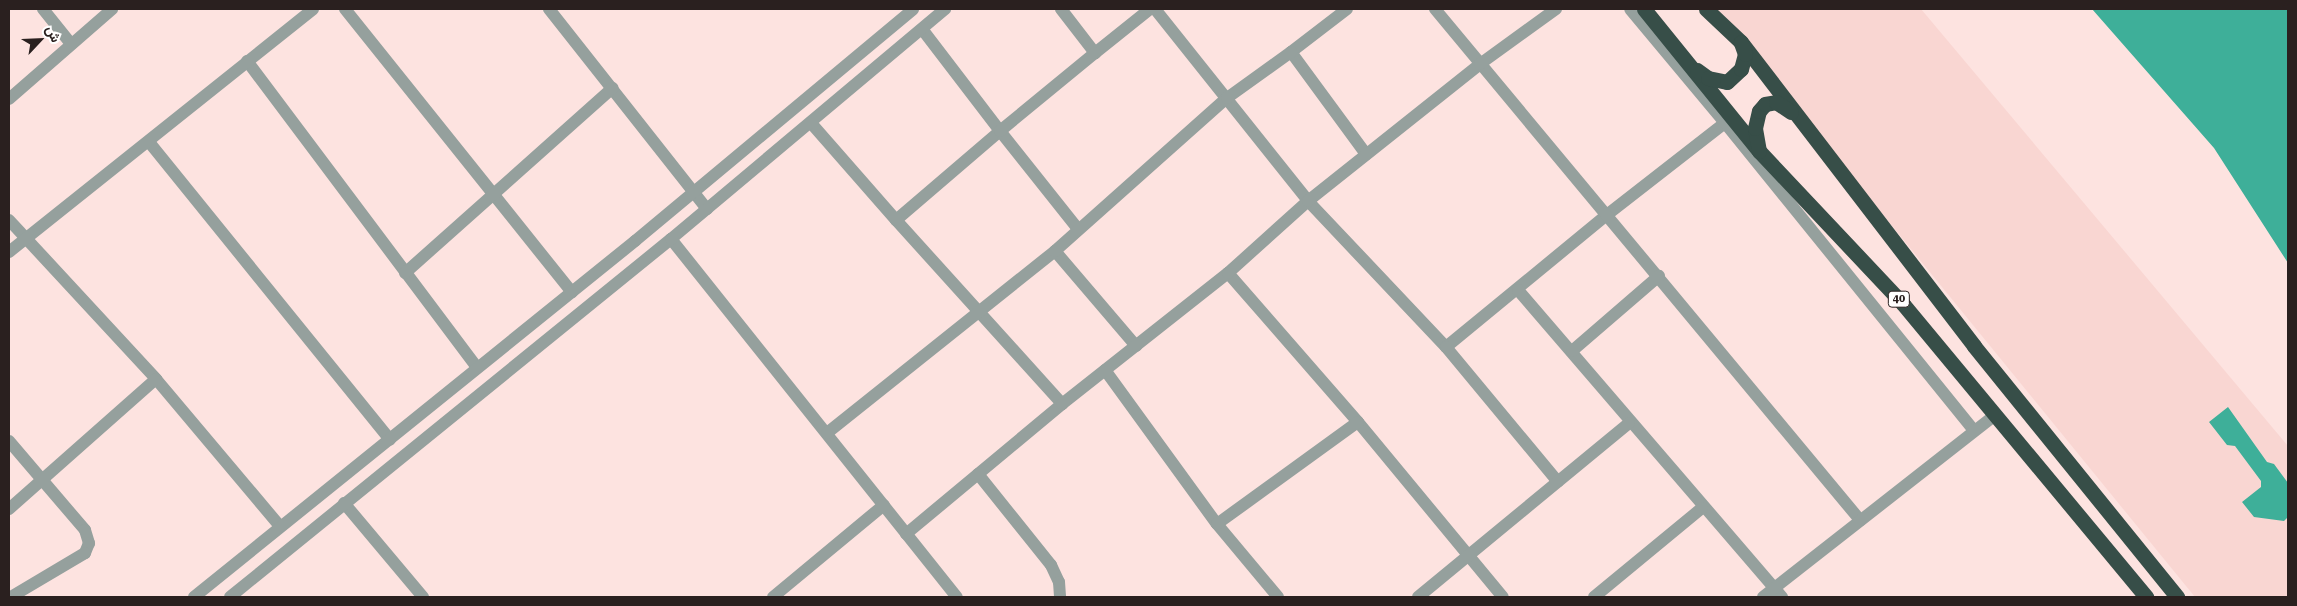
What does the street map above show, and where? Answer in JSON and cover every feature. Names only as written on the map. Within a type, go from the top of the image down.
[{"type":"highway","name":"40","points":[[1644,9],[1759,151],[1903,304],[2146,597]]},
{"type":"highway","name":"40","points":[[1706,9],[1741,42],[1974,346],[2177,597]]},
{"type":"highway","points":[[1684,60],[1708,78],[1727,82],[1741,69],[1744,54],[1741,42]]},
{"type":"highway","points":[[1759,151],[1755,128],[1759,111],[1766,104],[1776,102],[1799,117]]},
{"type":"street","points":[[43,9],[71,44]]},
{"type":"street","points":[[9,99],[112,9]]},
{"type":"street","points":[[9,252],[313,9]]},
{"type":"street","points":[[345,9],[494,192],[572,292]]},
{"type":"street","points":[[549,9],[707,209]]},
{"type":"street","points":[[194,597],[572,292],[913,9]]},
{"type":"street","points":[[230,597],[671,239],[945,9]]},
{"type":"street","points":[[1061,9],[1095,53]]},
{"type":"street","points":[[896,220],[1000,131],[1150,9]]},
{"type":"street","points":[[1155,9],[1228,98],[1308,201],[1446,347],[1558,482]]},
{"type":"street","points":[[827,434],[1055,251],[1228,98],[1347,9]]},
{"type":"street","points":[[1435,9],[1608,214],[1860,520]]},
{"type":"street","points":[[906,534],[1062,404],[1228,273],[1308,201],[1366,154],[1480,64],[1556,9]]},
{"type":"street","points":[[1630,9],[1974,430]]},
{"type":"street","points":[[922,29],[1078,229]]},
{"type":"street","points":[[1291,52],[1366,154]]},
{"type":"street","points":[[247,60],[404,273],[477,367]]},
{"type":"street","points":[[404,273],[613,88]]},
{"type":"street","points":[[811,123],[978,313],[1062,404]]},
{"type":"street","points":[[1446,347],[1518,290],[1608,214],[1725,123]]},
{"type":"street","points":[[149,142],[390,440]]},
{"type":"street","points":[[9,220],[156,379],[280,526]]},
{"type":"street","points":[[671,239],[956,597]]},
{"type":"street","points":[[1055,251],[1136,346]]},
{"type":"street","points":[[1228,273],[1358,422],[1503,597]]},
{"type":"street","points":[[1572,350],[1659,276]]},
{"type":"street","points":[[1518,290],[1572,350],[1630,423],[1702,508],[1778,593]]},
{"type":"street","points":[[1105,370],[1217,524],[1278,597]]},
{"type":"street","points":[[9,508],[156,379]]},
{"type":"street","points":[[1764,597],[1778,593],[1860,520],[1994,416]]},
{"type":"street","points":[[1217,524],[1358,422]]},
{"type":"street","points":[[1418,597],[1630,423]]},
{"type":"street","points":[[9,441],[43,478],[85,530],[88,548],[12,597]]},
{"type":"street","points":[[978,474],[1051,565],[1059,582],[1060,597]]},
{"type":"street","points":[[344,504],[423,597]]},
{"type":"street","points":[[779,596],[884,505]]},
{"type":"street","points":[[1594,597],[1702,508]]},
{"type":"shaded area","points":[[1715,9],[1921,9],[2288,446],[2288,597],[2195,597]]},
{"type":"shaded area","points":[[2092,9],[2288,9],[2288,263],[2214,148]]},
{"type":"shaded area","points":[[2228,407],[2267,462],[2274,464],[2288,483],[2288,517],[2284,521],[2254,517],[2242,502],[2261,487],[2261,481],[2235,446],[2227,445],[2209,422]]}]
